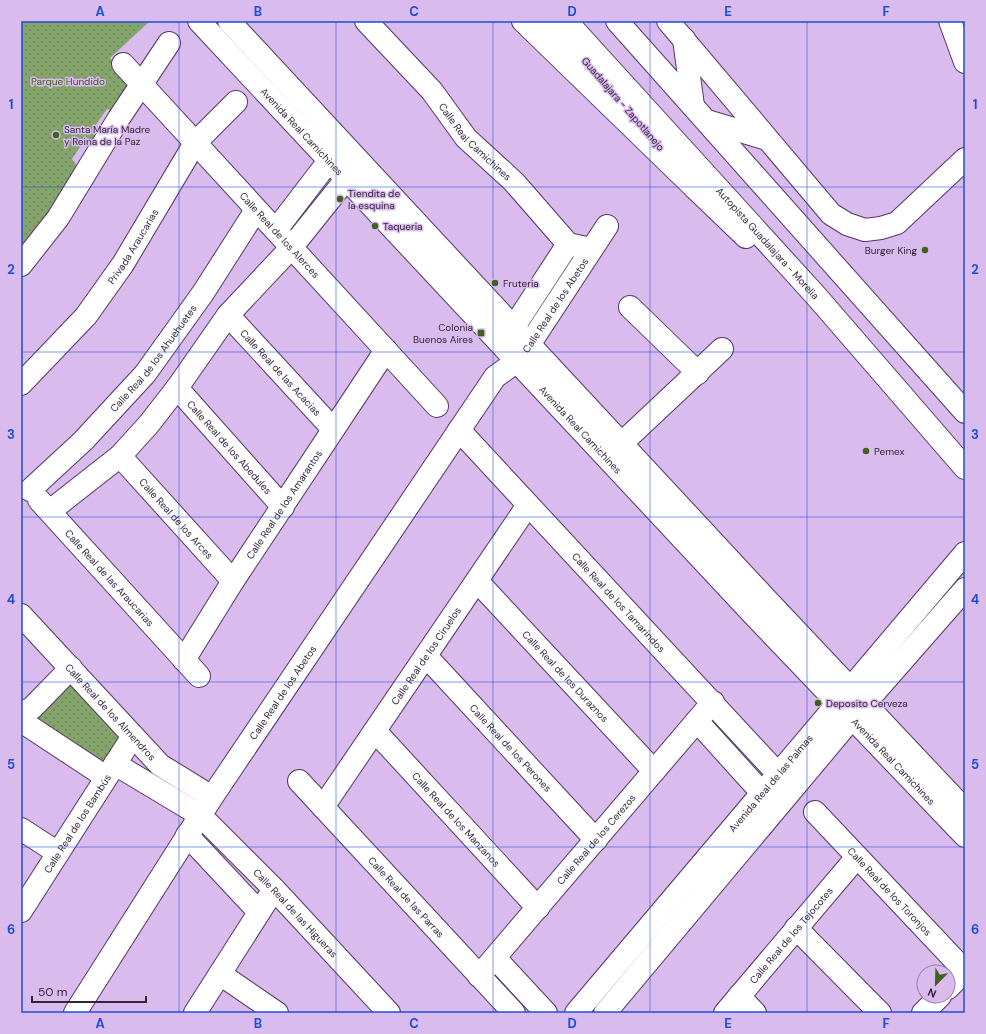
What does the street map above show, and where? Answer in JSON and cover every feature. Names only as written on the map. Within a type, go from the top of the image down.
[{"type":"main road","name":"Avenida Real Camichines","points":[[199,21],[336,152],[851,703],[962,801]]},
{"type":"main road","name":"Avenida Real Camichines","points":[[229,21],[336,152],[347,178],[516,345],[622,444],[851,703],[965,836]]},
{"type":"main road","name":"Calle Real Camichines","points":[[366,21],[432,91],[466,138],[514,182],[568,244]]},
{"type":"main road","points":[[523,21],[750,242],[817,297]]},
{"type":"main road","name":"Guadalajara - Zapotlanejo","points":[[549,21],[695,188]]},
{"type":"main road","name":"Autopista Guadalajara - Morelia","points":[[566,21],[817,297],[965,468]]},
{"type":"main road","points":[[668,21],[831,214],[847,224],[865,230],[881,228],[897,222],[965,159]]},
{"type":"main road","points":[[950,21],[965,62]]},
{"type":"main road","points":[[620,24],[965,412]]},
{"type":"main road","points":[[684,39],[700,114]]},
{"type":"main road","points":[[21,265],[58,218],[169,43]]},
{"type":"main road","name":"Calle Real de los Alerces","points":[[123,64],[437,406]]},
{"type":"main road","name":"Privada Araucarias","points":[[21,384],[86,316],[115,276],[195,143],[236,102]]},
{"type":"main road","points":[[700,114],[767,139]]},
{"type":"main road","points":[[276,230],[336,152]]},
{"type":"main road","points":[[50,511],[120,456],[149,424],[177,388],[228,315],[292,248],[347,178]]},
{"type":"main road","name":"Calle Real de los Ahuehuetes","points":[[26,485],[83,441],[145,374],[203,293],[256,210]]},
{"type":"main road","name":"Calle Real de los Abetos","points":[[76,1013],[200,815],[495,376],[516,345],[591,249],[607,226]]},
{"type":"main road","points":[[568,244],[591,249]]},
{"type":"main road","name":"Calle Real de los Abetos","points":[[516,345],[568,244]]},
{"type":"main road","points":[[630,307],[698,373]]},
{"type":"main road","name":"Calle Real de las Acacias","points":[[228,315],[333,430]]},
{"type":"main road","points":[[622,444],[722,349]]},
{"type":"main road","name":"Calle Real de los Amarantos","points":[[184,660],[233,581],[386,350]]},
{"type":"main road","name":"Calle Real de los Abedules","points":[[177,388],[283,507]]},
{"type":"main road","name":"Calle Real de los Tamarindos","points":[[459,430],[713,702],[778,774]]},
{"type":"main road","name":"Calle Real de los Arces","points":[[120,456],[233,581]]},
{"type":"main road","name":"Calle Real de las Araucarias","points":[[26,485],[198,676]]},
{"type":"main road","name":"Calle Real de los Ciruelos","points":[[323,807],[528,505]]},
{"type":"main road","name":"Avenida Real de las Palmas","points":[[605,1013],[725,870],[965,554]]},
{"type":"main road","name":"Calle Real de los Duraznos","points":[[477,581],[654,771]]},
{"type":"main road","name":"Avenida Real de las Palmas","points":[[576,1013],[778,774],[965,589]]},
{"type":"main road","name":"Calle Real de los Almendros","points":[[21,615],[160,765],[212,797]]},
{"type":"main road","name":"Calle Real de los Perones","points":[[426,656],[596,840]]},
{"type":"main road","points":[[21,714],[32,708],[71,668]]},
{"type":"main road","name":"Calle Real de los Cerezos","points":[[480,976],[713,702]]},
{"type":"main road","name":"Calle Real de las Higueras","points":[[21,721],[111,770],[200,815],[274,889],[389,1013]]},
{"type":"main road","points":[[697,721],[762,793]]},
{"type":"main road","name":"Calle Real de los Manzanos","points":[[375,731],[538,908]]},
{"type":"main road","name":"Calle Real de los Bambús","points":[[21,911],[133,736]]},
{"type":"main road","name":"Calle Real de las Parras","points":[[299,781],[514,1013]]},
{"type":"main road","name":"Calle Real de los Toronjos","points":[[815,812],[965,971]]},
{"type":"main road","points":[[21,829],[58,853]]},
{"type":"main road","points":[[187,835],[259,912]]},
{"type":"main road","points":[[709,855],[725,870]]},
{"type":"main road","name":"Calle Real de los Tejocotes","points":[[725,1013],[856,857]]},
{"type":"main road","points":[[195,1013],[274,889]]},
{"type":"main road","points":[[796,928],[880,1013]]},
{"type":"main road","points":[[495,958],[546,1013]]},
{"type":"main road","points":[[956,980],[965,971]]},
{"type":"main road","points":[[220,974],[277,1013]]},
{"type":"main road","points":[[739,996],[755,1013]]},
{"type":"main road","points":[[924,1013],[932,1004]]},
{"type":"green space","name":"Parque Hundido","points":[[21,21],[150,21],[110,58],[132,85],[114,111],[107,109],[95,126],[102,132],[95,143],[86,138],[72,159],[78,167],[21,256]]},
{"type":"green space","points":[[67,678],[121,737],[103,771],[22,718]]},
{"type":"place","name":"Santa María Madre y Reina de la Paz","points":[[56,135]]},
{"type":"place","name":"Tiendita de la esquina","points":[[340,199]]},
{"type":"place","name":"Taqueria","points":[[375,226]]},
{"type":"place","name":"Burger King","points":[[925,250]]},
{"type":"place","name":"Fruteria","points":[[495,283]]},
{"type":"place","name":"Colonia Buenos Aires","points":[[481,333]]},
{"type":"place","name":"Pemex","points":[[866,451]]},
{"type":"place","name":"Deposito Cerveza","points":[[818,703]]}]
